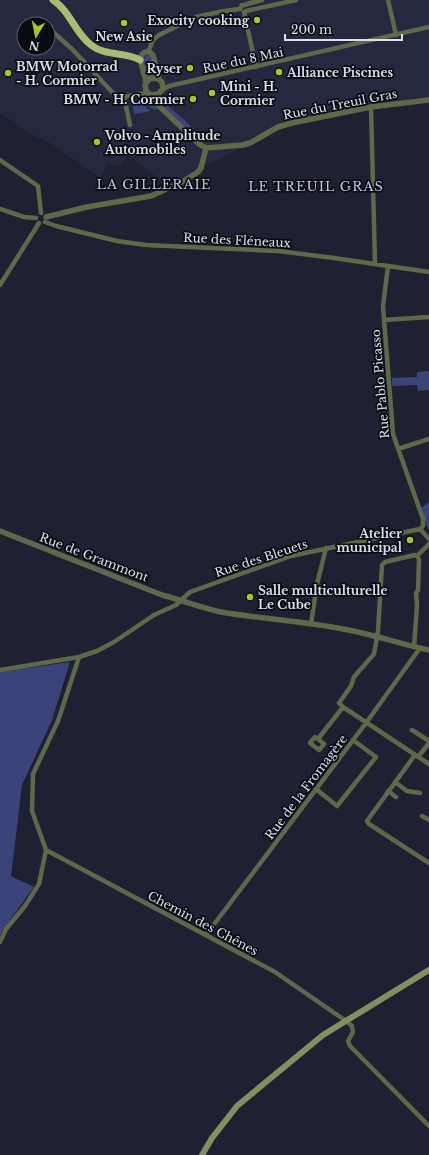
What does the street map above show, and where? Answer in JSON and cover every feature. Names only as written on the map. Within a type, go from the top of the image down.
[{"type":"highway","points":[[53,0],[64,11],[78,31],[92,45],[106,53],[134,57],[140,60]]},
{"type":"main road","points":[[202,1155],[212,1138],[237,1106],[322,1035],[429,970]]},
{"type":"street","points":[[243,9],[247,4],[262,0]]},
{"type":"street","points":[[0,209],[24,217],[36,218],[37,215],[44,217],[87,207],[142,198],[160,193],[198,172],[201,168],[206,148],[199,144],[161,108],[149,94],[145,85],[140,60],[142,54],[148,52],[153,40],[159,35],[196,18],[224,11],[296,0]]},
{"type":"street","points":[[388,0],[396,35]]},
{"type":"street","points":[[243,9],[256,67]]},
{"type":"street","name":"Rue du 8 Mai","points":[[178,84],[429,27]]},
{"type":"street","points":[[56,35],[72,49],[115,95],[155,95],[169,86],[178,84]]},
{"type":"street","points":[[148,52],[154,56],[161,81],[161,92],[159,99],[161,108]]},
{"type":"street","points":[[138,94],[151,78],[178,84]]},
{"type":"street","points":[[124,96],[130,125]]},
{"type":"street","name":"Rue du Treuil Gras","points":[[206,148],[250,143],[278,128],[292,123],[371,107],[429,100]]},
{"type":"street","points":[[371,107],[375,263]]},
{"type":"street","points":[[0,160],[38,186],[44,217],[43,223],[39,223],[0,285]]},
{"type":"street","name":"Rue des Fléneaux","points":[[44,217],[51,225],[117,241],[146,245],[278,252],[375,263],[429,272]]},
{"type":"street","points":[[36,218],[39,223]]},
{"type":"street","name":"Rue Pablo Picasso","points":[[388,266],[383,297],[393,434],[423,519],[423,526],[420,529]]},
{"type":"street","points":[[384,320],[429,317]]},
{"type":"street","points":[[398,449],[429,439]]},
{"type":"street","points":[[420,529],[429,539]]},
{"type":"street","name":"Rue des Bleuets","points":[[0,670],[79,658],[97,651],[114,642],[154,615],[176,605],[190,592],[291,556],[420,529]]},
{"type":"street","name":"Rue de Grammont","points":[[0,531],[162,595],[181,599],[196,606],[348,630],[429,650]]},
{"type":"street","points":[[429,544],[417,556],[415,555],[401,558],[399,560],[385,562],[382,565],[377,637],[374,654],[354,677],[351,686],[339,703],[366,723],[429,764]]},
{"type":"street","points":[[311,624],[317,584],[326,548]]},
{"type":"street","points":[[414,647],[416,637],[416,593],[418,590],[419,560],[417,556]]},
{"type":"street","name":"Rue de la Fromagère","points":[[206,935],[366,723],[420,648]]},
{"type":"street","points":[[0,942],[6,929],[25,906],[39,884],[46,850],[32,811],[33,774],[58,721],[79,658]]},
{"type":"street","points":[[318,739],[343,706]]},
{"type":"street","points":[[412,730],[429,742],[395,782],[368,819],[369,824],[429,863]]},
{"type":"street","points":[[316,790],[337,806],[376,757],[353,740]]},
{"type":"street","points":[[395,782],[407,790],[420,794]]},
{"type":"street","points":[[388,791],[396,797]]},
{"type":"street","points":[[422,816],[429,820]]},
{"type":"street","name":"Chemin des Chênes","points":[[46,850],[275,972],[346,1021]]},
{"type":"street","points":[[346,1021],[352,1026],[353,1032],[348,1041],[350,1046],[429,1126]]},
{"type":"shaded area","points":[[0,0],[429,0],[429,100],[292,123],[201,168],[170,188],[127,154],[121,166],[108,164],[100,177],[41,137],[37,139],[0,113]]},
{"type":"shaded area","points":[[146,55],[151,56],[157,76],[147,78],[143,59]]},
{"type":"shaded area","points":[[140,95],[149,97],[158,109],[155,110],[151,108],[144,102]]},
{"type":"shaded area","points":[[141,102],[150,111],[134,114],[133,106]]},
{"type":"shaded area","points":[[167,105],[188,123],[201,140],[200,141],[164,108]]},
{"type":"shaded area","points":[[429,371],[429,390],[418,391],[417,385],[392,386],[392,378],[417,377],[417,372]]},
{"type":"shaded area","points":[[429,502],[429,529],[428,529],[421,508]]},
{"type":"shaded area","points":[[70,662],[52,720],[22,785],[11,876],[34,887],[4,928],[0,936],[0,672]]},
{"type":"place","name":"Exocity cooking","points":[[257,20]]},
{"type":"place","name":"New Asie","points":[[124,23]]},
{"type":"place","name":"Ryser","points":[[190,68]]},
{"type":"place","name":"Alliance Piscines","points":[[279,72]]},
{"type":"place","name":"BMW Motorrad - H. Cormier","points":[[8,73]]},
{"type":"place","name":"Mini - H. Cormier","points":[[212,93]]},
{"type":"place","name":"BMW - H. Cormier","points":[[193,99]]},
{"type":"place","name":"Volvo - Amplitude Automobiles","points":[[97,142]]},
{"type":"place","name":"Atelier municipal","points":[[410,540]]},
{"type":"place","name":"Salle multiculturelle Le Cube","points":[[250,597]]},
{"type":"district","name":"LA GILLERAIE","points":[[154,184]]},
{"type":"district","name":"LE TREUIL GRAS","points":[[316,186]]}]
